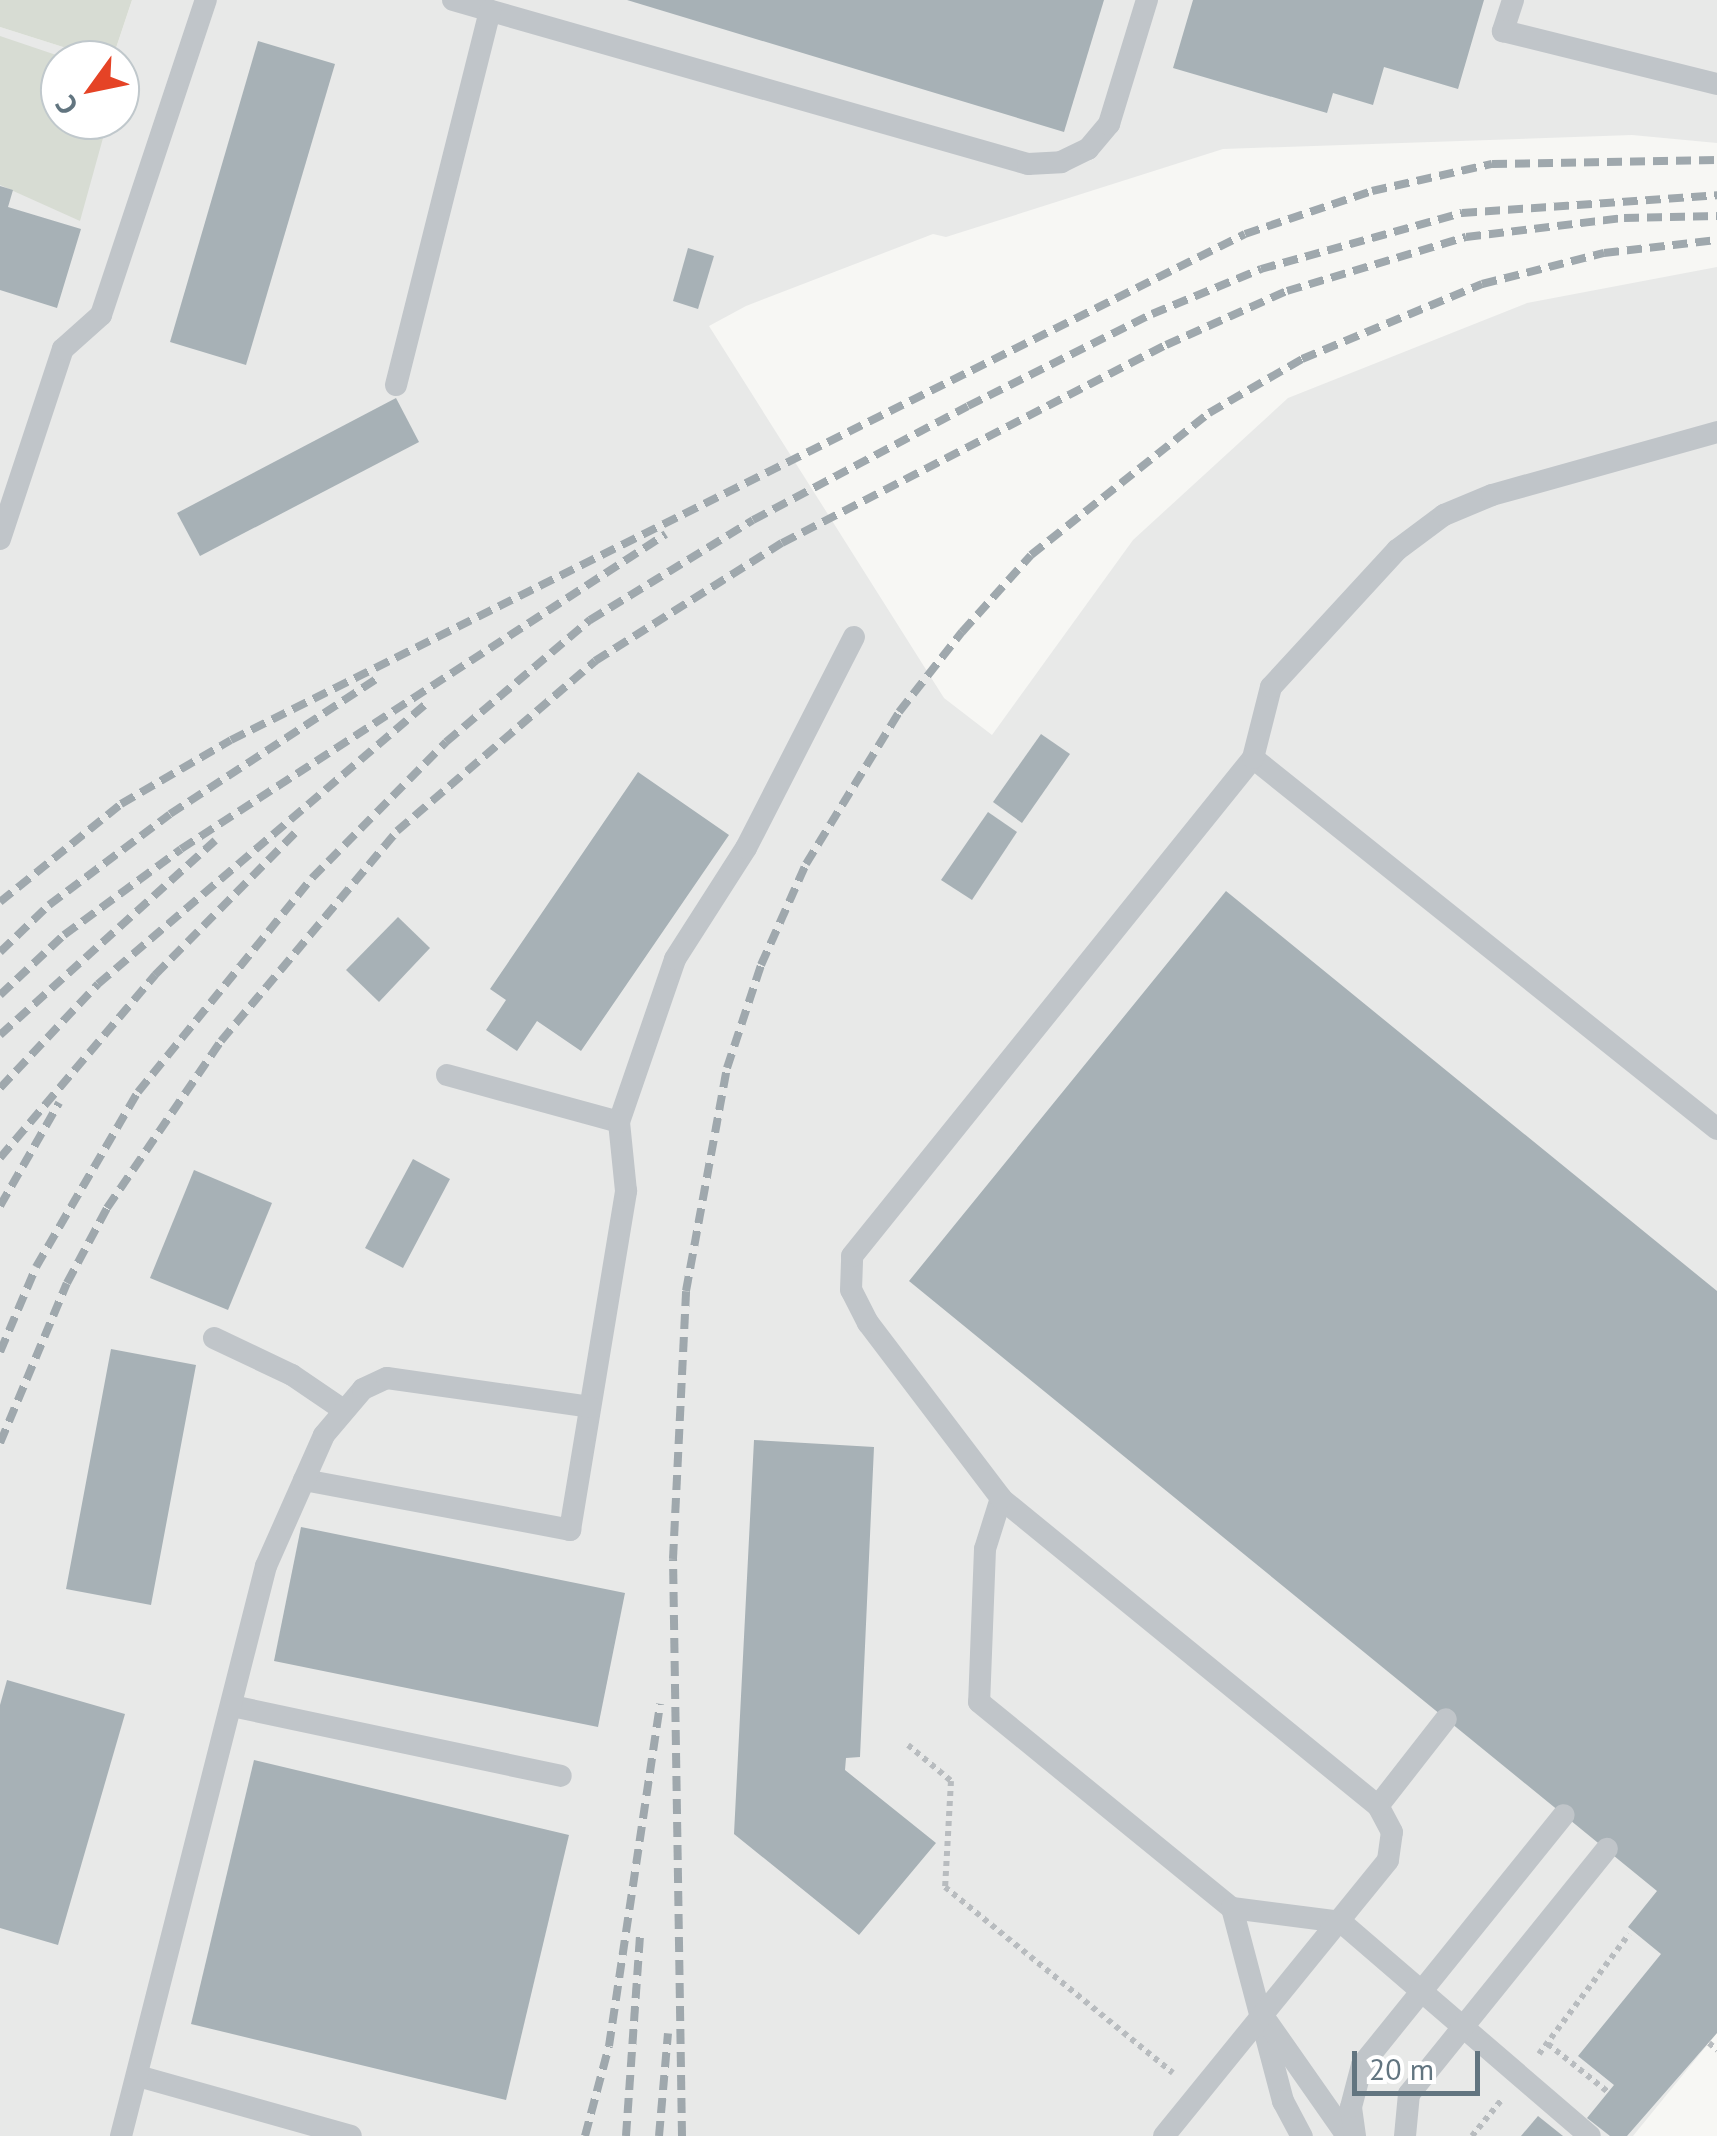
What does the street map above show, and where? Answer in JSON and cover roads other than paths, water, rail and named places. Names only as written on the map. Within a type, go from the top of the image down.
[{"type":"lane","points":[[0,538],[63,349],[101,315],[206,0]]},
{"type":"lane","points":[[453,0],[1028,164],[1061,162],[1088,149],[1109,124],[1147,0]]},
{"type":"lane","points":[[1513,0],[1503,31],[1717,84]]},
{"type":"lane","points":[[396,385],[490,10]]},
{"type":"lane","points":[[1164,2136],[1388,1860],[1392,1832],[1378,1806],[1001,1498],[868,1323],[851,1290],[852,1256],[1253,758],[1270,686],[1397,550],[1444,514],[1717,432]]},
{"type":"lane","points":[[304,1480],[570,1530],[626,1191],[619,1122],[676,959],[746,848],[854,638]]},
{"type":"lane","points":[[1253,758],[1717,1129]]},
{"type":"lane","points":[[447,1074],[619,1122]]},
{"type":"lane","points":[[214,1338],[292,1374],[342,1409]]},
{"type":"lane","points":[[121,2136],[266,1566],[304,1480],[342,1409],[387,1378],[590,1406]]},
{"type":"lane","points":[[1001,1498],[984,1549],[979,1702],[1232,1908],[1340,1922],[1590,2136]]},
{"type":"lane","points":[[232,1706],[560,1776]]},
{"type":"lane","points":[[1378,1806],[1446,1719]]},
{"type":"lane","points":[[1351,2136],[1351,2107],[1362,2065],[1564,1815]]},
{"type":"lane","points":[[1404,2136],[1409,2094],[1607,1850]]},
{"type":"lane","points":[[1232,1908],[1283,2101],[1302,2136]]},
{"type":"lane","points":[[1263,2016],[1351,2136]]},
{"type":"lane","points":[[138,2076],[351,2136]]},
{"type":"railway","points":[[0,902],[121,804],[231,740],[1245,234],[1372,191],[1492,164],[1717,160]]},
{"type":"railway","points":[[0,1352],[36,1267],[138,1092],[312,878],[446,742],[590,620],[753,520],[968,406],[1152,314],[1261,269],[1462,213],[1717,195]]},
{"type":"railway","points":[[0,1443],[67,1283],[107,1208],[221,1041],[397,831],[595,661],[782,543],[1166,345],[1287,291],[1466,237],[1624,218],[1717,216]]},
{"type":"railway","points":[[682,2136],[673,1559],[686,1291],[727,1068],[761,965],[806,864],[899,712],[962,632],[1031,555],[1209,413],[1302,359],[1482,284],[1604,253],[1717,240]]},
{"type":"railway","points":[[0,995],[64,935],[181,849],[666,534]]},
{"type":"railway","points":[[0,952],[49,905],[170,814],[379,677]]},
{"type":"railway","points":[[0,1088],[98,984],[428,702]]},
{"type":"railway","points":[[0,1158],[155,975],[297,831]]},
{"type":"railway","points":[[0,1035],[215,841]]},
{"type":"railway","points":[[0,1206],[59,1103]]},
{"type":"railway","points":[[585,2136],[609,2046],[660,1704]]},
{"type":"railway","points":[[626,2136],[640,1936]]},
{"type":"railway","points":[[659,2136],[668,2033]]}]
